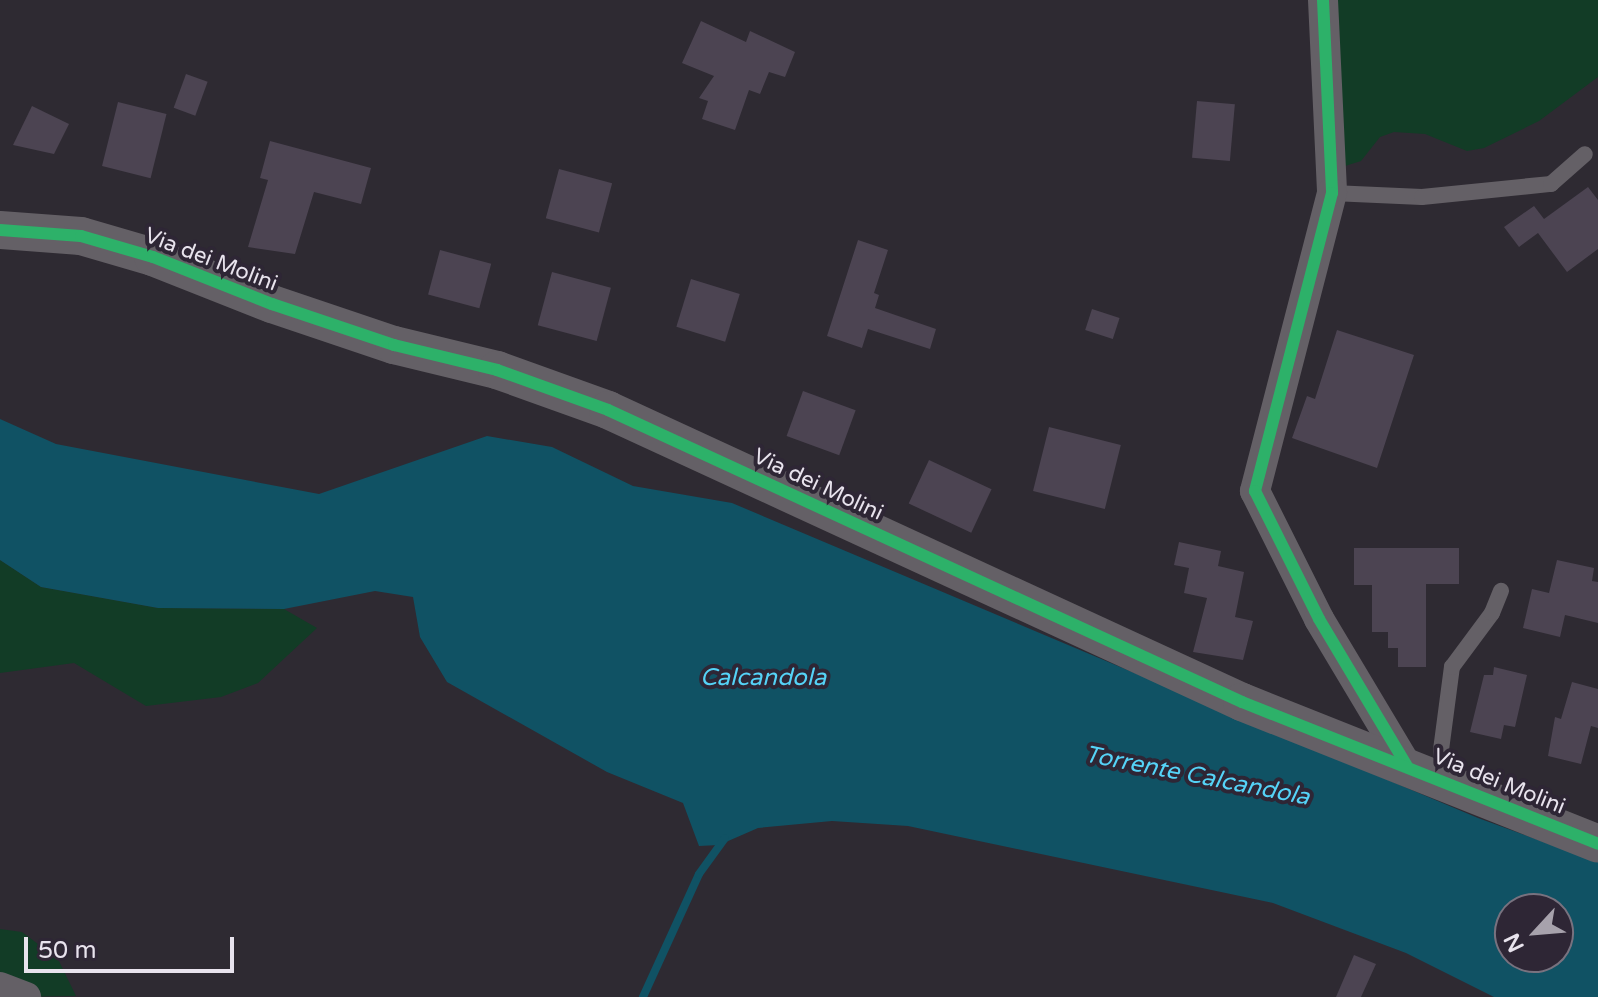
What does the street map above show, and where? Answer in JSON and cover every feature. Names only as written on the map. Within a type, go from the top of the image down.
[{"type":"street","points":[[1323,0],[1332,193],[1255,491],[1319,619],[1407,766]]},
{"type":"street","name":"Via dei Molini","points":[[0,230],[81,236],[153,257],[272,304],[394,345],[497,370],[608,410],[1242,702],[1598,844]]},
{"type":"street","points":[[0,987],[26,997]]},
{"type":"lane","points":[[1332,193],[1422,197],[1551,184],[1585,154]]},
{"type":"lane","points":[[1447,784],[1441,750],[1452,667],[1492,613],[1501,591]]},
{"type":"green space","points":[[1337,0],[1598,0],[1598,77],[1539,121],[1484,148],[1467,151],[1425,134],[1394,132],[1380,137],[1361,161],[1345,166]]},
{"type":"green space","points":[[0,560],[41,587],[158,608],[284,609],[317,628],[258,683],[221,697],[146,706],[74,663],[0,673]]},
{"type":"green space","points":[[0,929],[22,932],[58,959],[76,996],[0,997]]},
{"type":"water","name":"Calcandola","points":[[0,419],[56,444],[319,494],[487,436],[552,447],[633,486],[732,503],[1478,818],[1598,862],[1598,997],[1494,997],[1406,953],[1273,903],[908,826],[832,821],[758,828],[719,845],[699,846],[683,803],[607,772],[447,682],[420,637],[413,597],[375,591],[284,609],[158,608],[41,587],[0,560]]},
{"type":"building","points":[[701,21],[746,42],[750,31],[795,52],[785,77],[769,72],[760,94],[749,90],[735,130],[702,119],[708,101],[699,98],[714,76],[682,63]]},
{"type":"building","points":[[186,74],[208,82],[195,116],[174,108]]},
{"type":"building","points":[[1197,101],[1235,104],[1230,161],[1192,158]]},
{"type":"building","points":[[118,102],[167,114],[151,178],[102,166]]},
{"type":"building","points":[[32,106],[69,124],[54,154],[13,145]]},
{"type":"building","points":[[270,141],[371,168],[361,204],[314,192],[295,254],[248,247],[268,180],[260,178]]},
{"type":"building","points":[[559,169],[612,183],[599,232],[546,218]]},
{"type":"building","points":[[1588,187],[1598,200],[1598,249],[1567,272],[1538,233],[1519,247],[1504,227],[1534,206],[1544,219]]},
{"type":"building","points":[[858,240],[888,250],[874,293],[879,295],[875,308],[936,329],[930,349],[868,329],[862,348],[827,336]]},
{"type":"building","points":[[440,250],[491,264],[479,308],[428,294]]},
{"type":"building","points":[[552,272],[611,288],[597,341],[538,325]]},
{"type":"building","points":[[691,279],[740,294],[725,342],[676,327]]},
{"type":"building","points":[[1092,309],[1120,318],[1113,339],[1085,330]]},
{"type":"building","points":[[1337,330],[1414,355],[1377,468],[1292,438],[1307,396],[1315,399]]},
{"type":"building","points":[[803,391],[856,410],[839,455],[787,436]]},
{"type":"building","points":[[1049,427],[1121,445],[1105,509],[1033,491]]},
{"type":"building","points":[[929,460],[992,489],[971,533],[909,504]]},
{"type":"building","points":[[1179,542],[1221,551],[1218,566],[1244,572],[1235,617],[1253,621],[1243,660],[1193,652],[1207,598],[1184,593],[1189,568],[1174,565]]},
{"type":"building","points":[[1354,548],[1459,548],[1459,584],[1426,584],[1426,667],[1398,667],[1398,648],[1388,648],[1388,632],[1372,632],[1372,585],[1354,585]]},
{"type":"building","points":[[1557,560],[1594,568],[1592,581],[1598,582],[1598,623],[1565,615],[1560,637],[1523,628],[1532,589],[1549,593]]},
{"type":"building","points":[[1494,667],[1527,675],[1515,727],[1504,725],[1501,739],[1470,732],[1484,675],[1493,675]]},
{"type":"building","points":[[1572,682],[1598,689],[1598,728],[1591,726],[1581,764],[1548,756],[1555,717],[1561,719]]},
{"type":"building","points":[[1354,955],[1376,964],[1361,997],[1336,997]]},
{"type":"waterway","points":[[643,997],[699,874],[725,838]]},
{"type":"cycle path","points":[[1323,0],[1332,193],[1255,491],[1319,619],[1407,766]]},
{"type":"cycle path","points":[[0,230],[81,236],[153,257],[272,304],[394,345],[497,370],[608,410],[1242,702],[1598,844]]},
{"type":"water label","name":"Torrente Calcandola","points":[[1197,776]]}]
